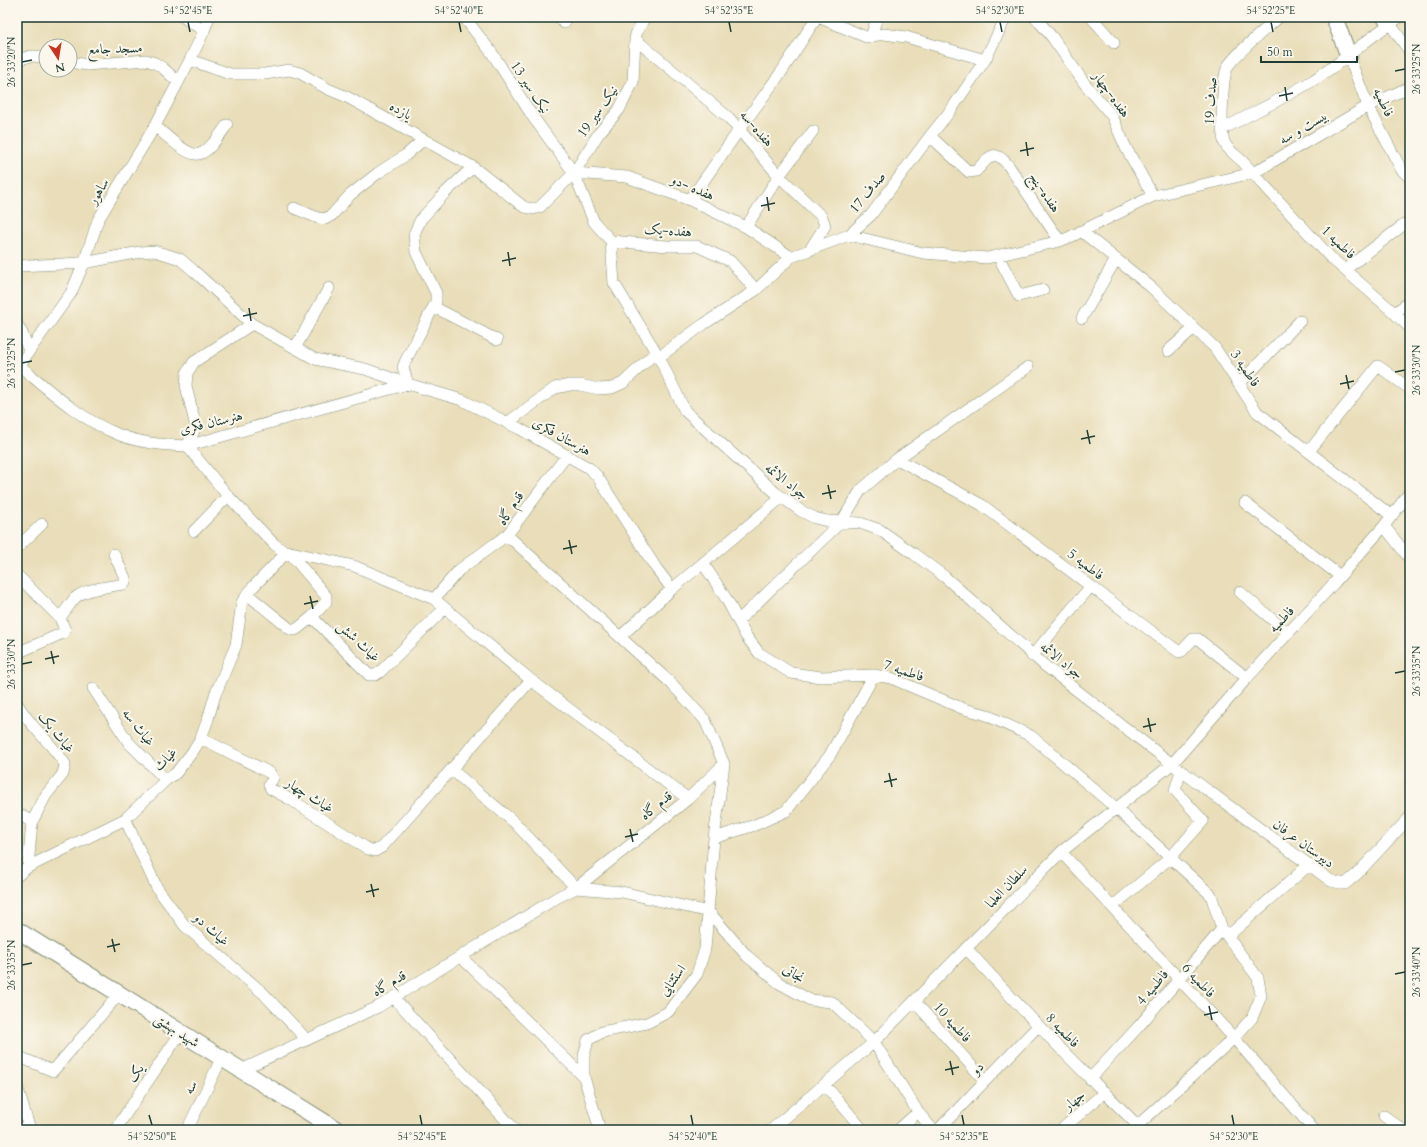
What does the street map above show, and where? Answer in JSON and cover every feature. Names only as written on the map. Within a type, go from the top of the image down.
[{"type":"street","points":[[183,17],[204,31],[208,17]]},
{"type":"street","name":"نیک سیر 13","points":[[464,17],[492,53],[533,116],[574,173]]},
{"type":"street","name":"نیک سیر 19","points":[[574,173],[599,132],[619,110],[627,96],[633,82],[636,34],[645,17]]},
{"type":"street","points":[[690,200],[782,71],[818,17],[866,37],[884,34],[906,37],[985,60]]},
{"type":"street","points":[[871,37],[877,17]]},
{"type":"street","name":"صدف 17","points":[[507,423],[555,388],[580,384],[599,389],[612,388],[623,384],[658,354],[756,290],[790,257],[849,235],[871,215],[951,110],[985,60],[1006,17]]},
{"type":"street","name":"هفده-چهار","points":[[1036,17],[1085,84],[1112,116],[1126,148],[1153,196]]},
{"type":"street","points":[[1091,17],[1114,43]]},
{"type":"street","name":"صدف 19","points":[[1253,173],[1229,149],[1223,138],[1222,114],[1225,79],[1227,68],[1234,59],[1279,17]]},
{"type":"street","points":[[1334,17],[1348,57]]},
{"type":"street","points":[[1223,129],[1311,82],[1348,57],[1392,19],[1410,52]]},
{"type":"street","name":"ساهور","points":[[18,368],[71,293],[84,263],[98,220],[155,126],[204,31]]},
{"type":"street","name":"هفده-سه","points":[[635,39],[729,118],[779,176],[824,221],[826,226],[809,251]]},
{"type":"street","points":[[17,60],[31,56],[38,56]]},
{"type":"street","name":"فاطمیه","points":[[1348,57],[1368,106],[1401,169],[1410,178]]},
{"type":"street","name":"مسجد جامع","points":[[78,63],[87,65],[146,60],[163,68],[178,82]]},
{"type":"street","name":"یازده","points":[[190,60],[230,74],[265,74],[289,70],[300,72],[328,89],[347,97],[472,167],[524,207],[533,209],[540,207],[574,173]]},
{"type":"street","name":"بیست و سه","points":[[849,235],[924,253],[987,258],[1060,241],[1153,196],[1253,173],[1368,106],[1410,87]]},
{"type":"street","points":[[155,126],[188,152],[199,154],[208,148],[227,125]]},
{"type":"street","points":[[746,227],[779,176],[813,131]]},
{"type":"street","name":"هفده-پنج","points":[[930,136],[969,172],[976,171],[990,157],[995,155],[1001,157],[1060,241]]},
{"type":"street","points":[[294,208],[318,218],[325,219],[332,215],[350,196],[378,173],[406,155],[423,140]]},
{"type":"street","points":[[408,384],[404,367],[405,362],[436,302],[436,293],[416,252],[414,234],[421,219],[472,167]]},
{"type":"street","points":[[574,173],[594,222],[611,241]]},
{"type":"street","name":"هفده -دو","points":[[574,173],[627,177],[690,200],[746,227],[790,257]]},
{"type":"street","name":"فاطمیه 1","points":[[1253,173],[1331,258],[1346,269],[1410,328]]},
{"type":"street","points":[[1346,269],[1410,220]]},
{"type":"street","name":"فاطمیه 3","points":[[1081,231],[1151,287],[1215,348],[1258,412],[1392,516]]},
{"type":"street","name":"هفده-یک","points":[[611,241],[667,246],[697,246],[730,261],[756,290]]},
{"type":"street","name":"جواد الائمه","points":[[611,241],[614,283],[658,354],[685,411],[782,498],[801,511],[815,518],[827,521],[860,523],[880,530],[945,577],[1032,656],[1172,764]]},
{"type":"street","name":"هنرستان فکری","points":[[17,266],[84,263],[140,252],[154,251],[180,260],[252,324],[315,359],[366,369],[408,384],[462,400],[589,468],[597,476],[656,568],[672,588]]},
{"type":"street","points":[[998,256],[1019,296],[1042,290]]},
{"type":"street","points":[[1082,318],[1116,259]]},
{"type":"street","points":[[295,348],[329,288]]},
{"type":"street","points":[[1395,313],[1410,301]]},
{"type":"street","points":[[434,307],[498,340]]},
{"type":"street","points":[[1239,384],[1300,321]]},
{"type":"street","points":[[17,324],[29,351]]},
{"type":"street","points":[[252,324],[194,362],[187,373],[186,386],[195,423],[195,429],[187,446],[228,496],[274,544],[282,550],[354,566],[434,599],[531,680],[688,799]]},
{"type":"street","points":[[1168,351],[1194,328]]},
{"type":"street","points":[[1309,451],[1378,366],[1410,389]]},
{"type":"street","points":[[739,620],[842,521],[861,490],[897,459],[1028,367]]},
{"type":"street","name":"هنرستان فکری","points":[[18,368],[71,408],[93,423],[110,431],[163,445],[187,446],[408,384]]},
{"type":"street","name":"قدم گاه","points":[[241,1070],[378,1007],[558,897],[576,888],[688,799],[724,764],[705,720],[671,683],[507,535],[567,456]]},
{"type":"street","name":"فاطمیه 5","points":[[897,459],[982,505],[1179,652],[1182,651],[1193,639],[1198,639],[1247,678]]},
{"type":"street","name":"فاطمیه","points":[[1172,764],[1384,526],[1410,492]]},
{"type":"street","points":[[194,531],[228,496]]},
{"type":"street","points":[[620,637],[672,588],[782,498]]},
{"type":"street","points":[[1245,503],[1340,576]]},
{"type":"street","points":[[17,548],[42,524]]},
{"type":"street","points":[[1384,526],[1410,559]]},
{"type":"street","points":[[434,599],[459,570],[507,535]]},
{"type":"street","points":[[288,551],[326,596],[326,602],[312,617],[294,630],[290,629],[247,594],[288,551]]},
{"type":"street","points":[[60,618],[80,595],[101,588],[123,584],[125,582],[126,578],[114,554]]},
{"type":"street","name":"فاطمیه 7","points":[[703,562],[739,620],[746,636],[759,653],[792,672],[822,677],[874,675],[891,678],[964,709],[984,714],[1031,736],[1116,808]]},
{"type":"street","points":[[17,575],[60,618],[65,630],[63,633],[17,653]]},
{"type":"street","points":[[1032,656],[1091,586]]},
{"type":"street","points":[[1240,592],[1288,633]]},
{"type":"street","name":"غیاث","points":[[17,876],[28,867],[125,819],[166,780],[176,773],[201,738],[215,695],[236,645],[242,602],[247,594]]},
{"type":"street","name":"غیاث شش","points":[[312,617],[369,675],[375,675],[380,672],[445,608]]},
{"type":"street","points":[[714,838],[756,825],[786,811],[830,755],[874,675]]},
{"type":"street","points":[[531,680],[452,770],[514,822],[576,888],[622,892],[708,912]]},
{"type":"street","name":"غیاث سه","points":[[93,688],[129,743],[166,780]]},
{"type":"street","name":"غیاث یک","points":[[17,703],[22,712],[59,754],[65,764],[63,774],[46,796],[32,822],[28,867]]},
{"type":"street","name":"غیاث چهار","points":[[201,738],[270,773],[273,778],[269,785],[271,789],[293,801],[368,849],[375,851],[382,847],[452,770]]},
{"type":"street","name":"استثنایی","points":[[600,1130],[584,1077],[584,1056],[588,1040],[602,1032],[647,1023],[668,1012],[697,974],[704,949],[714,838],[724,764]]},
{"type":"street","name":"دبیرستان عرفان","points":[[1172,764],[1331,881],[1345,884],[1357,874],[1410,817]]},
{"type":"street","name":"سلطان العلما","points":[[771,1130],[874,1042],[1060,852],[1172,764]]},
{"type":"street","points":[[1112,907],[1170,858],[1203,821],[1175,790],[1181,771]]},
{"type":"street","points":[[1116,808],[1211,895],[1225,933],[1258,978],[1261,996],[1252,1018],[1234,1038],[1140,1128]]},
{"type":"street","points":[[17,813],[32,822]]},
{"type":"street","name":"غیاث دو","points":[[125,819],[157,888],[185,926],[262,993],[307,1040]]},
{"type":"street","name":"فاطمیه 6","points":[[1060,852],[1234,1038],[1314,1130]]},
{"type":"street","name":"فاطمیه 4","points":[[1090,1078],[1138,1026],[1178,979],[1225,933],[1309,866]]},
{"type":"street","name":"نجاتی","points":[[708,912],[748,956],[779,983],[810,1000],[832,1002],[874,1042]]},
{"type":"street","name":"شهید بهشتی","points":[[17,930],[335,1130]]},
{"type":"street","name":"فاطمیه 8","points":[[966,948],[1038,1026],[1140,1128]]},
{"type":"street","points":[[461,957],[584,1077]]},
{"type":"street","points":[[17,1056],[53,1071],[119,994]]},
{"type":"street","points":[[394,998],[515,1130]]},
{"type":"street","name":"فاطمیه 10","points":[[914,1001],[985,1081]]},
{"type":"street","name":"دو","points":[[938,1130],[1038,1026]]},
{"type":"street","name":"یک","points":[[115,1130],[181,1032]]},
{"type":"street","points":[[874,1042],[918,1112],[932,1130]]},
{"type":"street","name":"سه","points":[[187,1130],[222,1058]]},
{"type":"street","points":[[825,1085],[863,1130]]},
{"type":"street","points":[[17,1086],[29,1128],[18,1130]]},
{"type":"street","name":"جهار","points":[[1067,1128],[1105,1092]]},
{"type":"street","points":[[898,1130],[918,1112]]},
{"type":"street","points":[[1384,1116],[1403,1130]]}]
